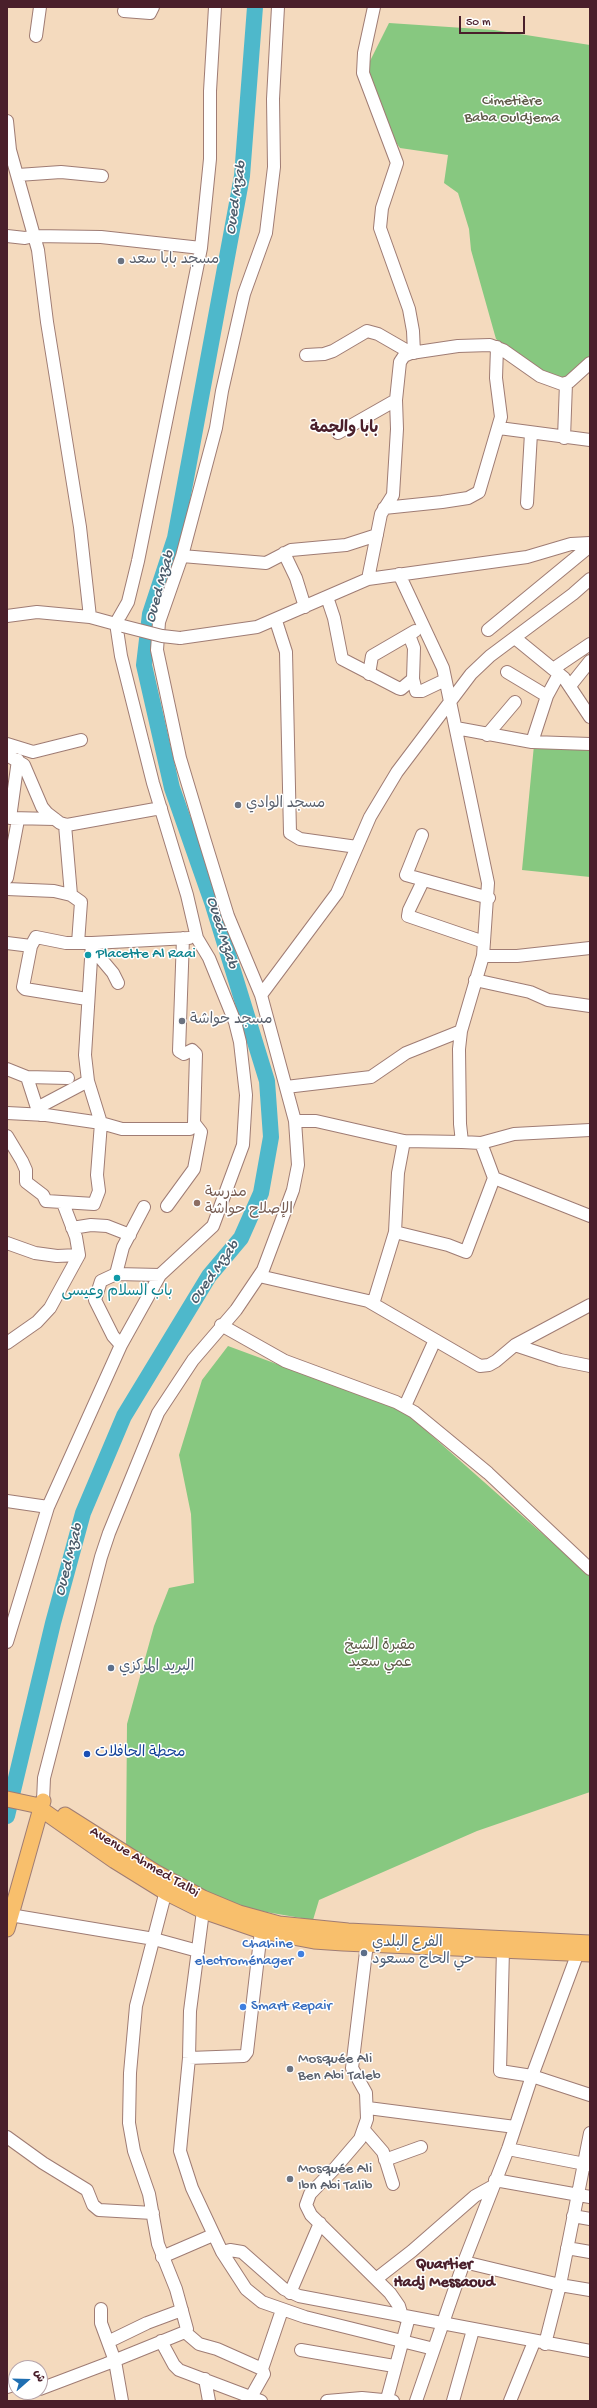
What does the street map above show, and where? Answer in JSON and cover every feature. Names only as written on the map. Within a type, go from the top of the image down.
[{"type":"main road","points":[[7,1790],[39,1803]]},
{"type":"main road","points":[[7,1799],[39,1803]]},
{"type":"main road","points":[[9,1922],[39,1803]]},
{"type":"main road","name":"Avenue Ahmed Talbi","points":[[39,1803],[167,1886],[222,1906],[279,1924],[367,1939],[585,1948]]},
{"type":"main road","points":[[167,1886],[203,1911],[261,1931],[314,1941],[367,1939],[503,1949],[585,1948]]},
{"type":"street","points":[[36,36],[40,7]]},
{"type":"street","points":[[124,11],[150,13],[153,7]]},
{"type":"street","points":[[7,1642],[48,1507],[121,1345],[160,1275],[213,1226],[243,1145],[246,1095],[240,1042],[235,1022],[209,958],[197,938],[187,896],[153,783],[121,656],[120,625],[128,602],[138,561],[201,248],[210,159],[210,91],[215,7]]},
{"type":"street","points":[[39,1803],[44,1778],[105,1545],[158,1413],[193,1360],[236,1310],[260,1276],[293,1190],[298,1165],[295,1121],[261,994],[228,916],[180,758],[160,665],[157,631],[170,585],[182,556],[216,428],[222,392],[244,294],[266,233],[274,167],[273,99],[278,7]]},
{"type":"street","points":[[374,7],[363,58],[363,73],[396,163],[382,208],[380,228],[409,309],[413,331],[413,353]]},
{"type":"street","points":[[7,121],[10,150],[34,236],[80,527],[90,617]]},
{"type":"street","points":[[18,175],[61,172],[102,176]]},
{"type":"street","points":[[7,236],[25,238],[34,236],[101,237],[201,248]]},
{"type":"street","points":[[306,356],[324,354],[332,351],[367,331],[378,334],[413,353]]},
{"type":"street","points":[[368,579],[376,535],[384,508],[393,495],[397,429],[396,400],[400,362],[404,356],[413,353],[458,346],[482,344],[498,347],[540,376],[558,383],[566,383],[590,363]]},
{"type":"street","points":[[384,508],[442,502],[476,494],[480,489],[499,428],[501,410],[496,378],[498,347]]},
{"type":"street","points":[[564,438],[566,383]]},
{"type":"street","points":[[338,433],[396,400]]},
{"type":"street","points":[[499,428],[564,438],[590,440]]},
{"type":"street","points":[[527,503],[531,433]]},
{"type":"street","points":[[182,556],[261,564],[271,562],[284,553],[298,548],[346,545],[376,535]]},
{"type":"street","points":[[7,616],[37,612],[90,617],[162,636],[180,638],[240,631],[276,621],[368,579],[521,558],[572,544],[590,543]]},
{"type":"street","points":[[488,630],[590,546]]},
{"type":"street","points":[[284,553],[296,578],[305,607]]},
{"type":"street","points":[[399,574],[440,659],[451,701],[486,865],[489,898],[483,956],[461,1031],[459,1049],[462,1142]]},
{"type":"street","points":[[261,994],[337,893],[370,817],[397,772],[451,701],[479,667],[590,579]]},
{"type":"street","points":[[327,597],[334,618],[342,659],[401,689],[412,680]]},
{"type":"street","points":[[276,621],[286,652],[290,833],[300,840],[357,847]]},
{"type":"street","points":[[369,674],[372,656],[424,627]]},
{"type":"street","points":[[409,635],[414,648],[412,680],[415,689],[419,692],[446,680]]},
{"type":"street","points":[[514,638],[556,671],[570,686],[590,717]]},
{"type":"street","points":[[532,742],[556,671],[590,644]]},
{"type":"street","points":[[570,686],[589,663]]},
{"type":"street","points":[[507,672],[547,696]]},
{"type":"street","points":[[488,735],[515,702]]},
{"type":"street","points":[[456,728],[532,742],[590,744]]},
{"type":"street","points":[[7,744],[33,752],[81,740]]},
{"type":"street","points":[[7,755],[18,760],[27,770],[42,807],[47,813],[60,822],[70,895]]},
{"type":"street","points":[[7,878],[18,760]]},
{"type":"street","points":[[12,819],[60,822],[161,808]]},
{"type":"street","points":[[422,835],[405,873],[423,881],[489,898]]},
{"type":"street","points":[[423,881],[409,910],[408,916],[484,942]]},
{"type":"street","points":[[7,889],[54,891],[70,895],[81,902],[78,943]]},
{"type":"street","points":[[87,999],[25,989],[23,987],[31,946],[36,937],[92,945],[197,938]]},
{"type":"street","points":[[167,1206],[194,1169],[201,1132],[194,1123],[196,1054],[192,1050],[184,1054],[179,1051],[183,938]]},
{"type":"street","points":[[7,943],[31,946]]},
{"type":"street","points":[[92,945],[113,973],[118,983]]},
{"type":"street","points":[[7,1136],[26,1170],[26,1182],[43,1195],[46,1201],[94,1204],[99,1191],[97,1175],[101,1123],[88,1081],[85,1055],[87,999],[92,945]]},
{"type":"street","points":[[483,956],[517,956],[590,948]]},
{"type":"street","points":[[475,980],[530,992],[548,1000],[590,1006]]},
{"type":"street","points":[[286,1087],[371,1077],[406,1053],[461,1031]]},
{"type":"street","points":[[7,1069],[27,1078],[68,1078]]},
{"type":"street","points":[[27,1078],[38,1111]]},
{"type":"street","points":[[38,1111],[88,1081]]},
{"type":"street","points":[[7,1113],[38,1111],[101,1123],[122,1129],[190,1129]]},
{"type":"street","points":[[295,1121],[316,1121],[404,1141],[481,1143],[514,1134],[590,1130]]},
{"type":"street","points":[[373,1304],[395,1232],[398,1172],[404,1141]]},
{"type":"street","points":[[395,1232],[448,1245],[466,1252],[494,1178],[481,1143]]},
{"type":"street","points":[[494,1178],[590,1216]]},
{"type":"street","points":[[8,1341],[37,1322],[50,1308],[79,1255],[72,1228],[62,1203]]},
{"type":"street","points":[[116,1274],[123,1247],[144,1207]]},
{"type":"street","points":[[72,1228],[91,1225],[107,1226],[130,1235]]},
{"type":"street","points":[[7,1243],[35,1253],[57,1256],[79,1255]]},
{"type":"street","points":[[121,1345],[114,1336],[95,1302],[97,1288],[101,1281],[116,1274],[160,1275]]},
{"type":"street","points":[[260,1276],[373,1304],[398,1320],[480,1366],[489,1365],[515,1345],[590,1305]]},
{"type":"street","points":[[221,1326],[285,1361],[405,1406],[488,1473],[590,1569]]},
{"type":"street","points":[[405,1406],[435,1340]]},
{"type":"street","points":[[515,1345],[560,1360],[590,1366]]},
{"type":"street","points":[[7,1501],[48,1507]]},
{"type":"street","points":[[48,2386],[115,2361],[185,2332],[188,2327],[162,2257],[144,2178],[134,2151],[129,2115],[130,2073],[136,2006],[167,1886]]},
{"type":"street","points":[[203,1911],[190,2011],[189,2058],[183,2111],[181,2156],[213,2235],[222,2252],[251,2294],[282,2310],[434,2349]]},
{"type":"street","points":[[9,1922],[154,1939],[198,1951]]},
{"type":"street","points":[[189,2058],[244,2056],[247,2052],[261,1931]]},
{"type":"street","points":[[327,2401],[346,2398],[391,2400],[394,2366],[402,2342],[406,2316],[396,2301],[376,2279],[308,2210],[306,2200],[348,2154],[364,2130],[368,2108],[363,2085],[352,2068],[367,1939]]},
{"type":"street","points":[[416,2401],[464,2262],[508,2149],[532,2076],[585,1948]]},
{"type":"street","points":[[503,1949],[500,2071],[532,2076],[590,2095]]},
{"type":"street","points":[[368,2108],[515,2127]]},
{"type":"street","points":[[364,2130],[383,2152],[393,2184]]},
{"type":"street","points":[[510,2401],[539,2343],[560,2285],[577,2195],[588,2164],[590,2133]]},
{"type":"street","points":[[7,2137],[87,2190],[93,2205],[99,2210],[153,2213]]},
{"type":"street","points":[[385,2160],[421,2147]]},
{"type":"street","points":[[508,2149],[588,2164]]},
{"type":"street","points":[[376,2279],[412,2251],[475,2196],[494,2183],[590,2198]]},
{"type":"street","points":[[573,2216],[590,2219]]},
{"type":"street","points":[[290,2293],[320,2223]]},
{"type":"street","points":[[162,2257],[213,2235]]},
{"type":"street","points":[[567,2248],[590,2252]]},
{"type":"street","points":[[222,2252],[237,2250],[248,2256],[290,2293],[539,2343],[590,2351]]},
{"type":"street","points":[[464,2262],[560,2285],[590,2290]]},
{"type":"street","points":[[101,2309],[101,2323],[115,2361],[122,2401]]},
{"type":"street","points":[[114,2339],[147,2323],[182,2310]]},
{"type":"street","points":[[161,2341],[176,2368],[256,2399],[264,2374],[262,2369],[282,2310]]},
{"type":"street","points":[[453,2401],[473,2330]]},
{"type":"street","points":[[185,2332],[198,2344],[217,2349],[262,2369]]},
{"type":"street","points":[[301,2350],[394,2366]]},
{"type":"street","points":[[205,2379],[209,2401]]},
{"type":"green space","name":"Cimetière Baba Ouldjema","points":[[389,23],[494,30],[590,45],[590,358],[564,380],[537,371],[496,339],[471,250],[469,229],[458,193],[444,183],[448,155],[400,148],[389,133],[365,71]]},
{"type":"green space","points":[[534,745],[590,749],[590,877],[522,870]]},
{"type":"green space","name":"مقبرة الشيخ عمي سعيد","points":[[228,1346],[404,1411],[590,1576],[590,1792],[477,1831],[319,1900],[313,1920],[266,1912],[217,1900],[126,1846],[127,1724],[154,1626],[169,1588],[194,1583],[191,1514],[179,1455],[202,1380]]},
{"type":"waterway","name":"Oued Mzab","points":[[7,1816],[53,1623],[83,1513],[124,1416],[209,1276],[241,1238],[261,1193],[271,1137],[267,1081],[212,902],[172,788],[144,665],[150,614],[175,538],[242,176],[255,7]]},
{"type":"place","name":"مسجد بابا سعد","points":[[121,261]]},
{"type":"place","name":"مسجد الوادي","points":[[238,805]]},
{"type":"place","name":"Placette Al Raai","points":[[88,955]]},
{"type":"place","name":"مسجد حواشة","points":[[182,1021]]},
{"type":"place","name":"مدرسة الإصلاح حواشة","points":[[197,1203]]},
{"type":"place","name":"باب السلام وعيسى","points":[[117,1278]]},
{"type":"place","name":"البريد المركزي","points":[[111,1668]]},
{"type":"place","name":"محطة الحافلات","points":[[87,1754]]},
{"type":"place","name":"الفرع البلدي حي الحاج مسعود","points":[[364,1953]]},
{"type":"place","name":"Chahine electroménager","points":[[301,1954]]},
{"type":"place","name":"Smart Repair","points":[[243,2007]]},
{"type":"place","name":"Mosquée Ali Ben Abi Taleb","points":[[290,2069]]},
{"type":"place","name":"Mosquée Ali Ibn Abi Talib","points":[[290,2179]]},
{"type":"district","name":"بابا والجمة","points":[[344,430]]},
{"type":"district","name":"Quartier Hadj Messaoud","points":[[444,2275]]}]
